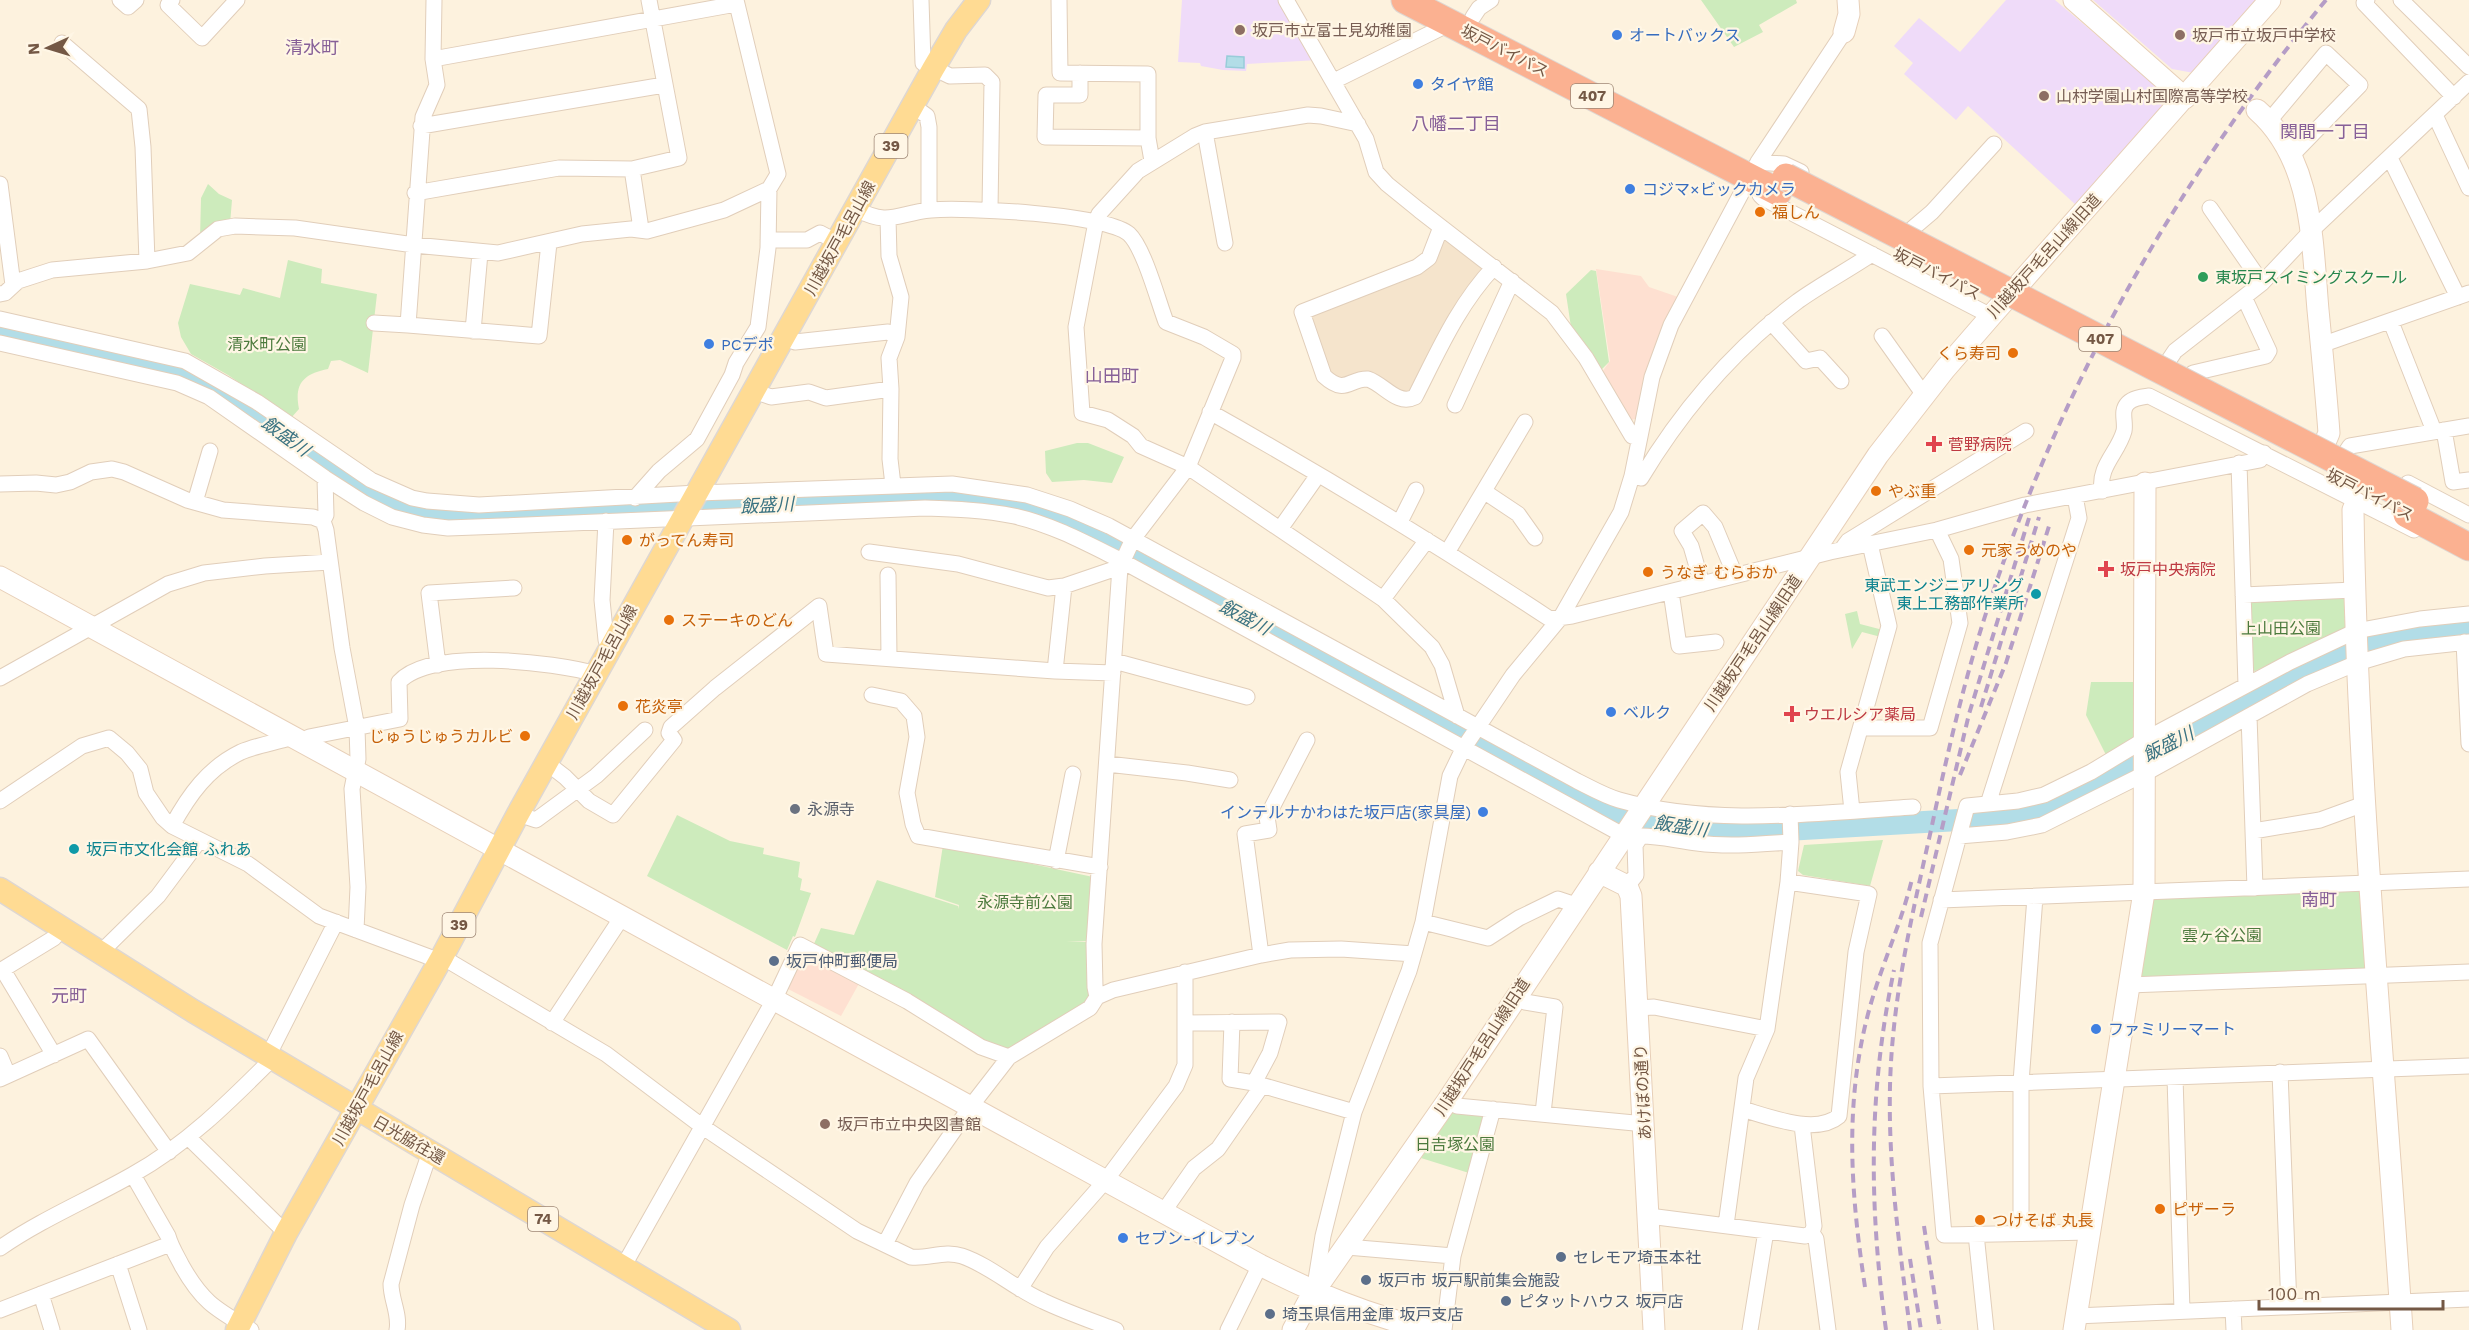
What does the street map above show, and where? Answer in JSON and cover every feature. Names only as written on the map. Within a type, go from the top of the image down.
[{"type":"highway","name":"坂戸バイパス","points":[[1405,0],[1442,10],[2411,508],[2469,528]]},
{"type":"highway","name":"坂戸バイパス","points":[[1442,10],[1482,9],[1754,170]]},
{"type":"highway","name":"坂戸バイパス","points":[[2411,508],[2469,550]]},
{"type":"main road","name":"川越坂戸毛呂山線","points":[[242,1328],[286,1233],[441,959],[612,643],[933,69],[956,30],[979,0]]},
{"type":"main road","name":"日光脇往還","points":[[0,889],[270,1058],[729,1330]]},
{"type":"street","points":[[120,0],[128,7],[136,0]]},
{"type":"street","points":[[172,0],[168,5],[202,38],[237,0]]},
{"type":"street","points":[[408,326],[423,117],[437,85],[434,59],[434,0]]},
{"type":"street","points":[[416,193],[559,168],[632,169],[680,158],[649,0]]},
{"type":"street","points":[[921,0],[923,63],[950,76],[985,75],[992,82],[990,209]]},
{"type":"street","points":[[1059,0],[1060,73],[1148,74],[1148,138],[1152,161]]},
{"type":"street","points":[[1286,0],[1366,139],[1376,172],[1387,184],[1552,313],[1586,358],[1632,436],[1639,438]]},
{"type":"street","points":[[1313,1293],[1323,1236],[1354,1112],[1414,954],[1423,922],[1450,776],[1464,748],[1513,675],[1561,617],[1621,512],[1632,476],[1652,377],[1671,325],[1754,170],[1844,32],[1850,14],[1848,0]]},
{"type":"street","points":[[2074,0],[2185,98]]},
{"type":"street","name":"川越坂戸毛呂山線旧道","points":[[1293,1330],[1313,1293],[1448,1100],[1878,455],[1924,395],[2018,284],[2270,0]]},
{"type":"street","points":[[2367,0],[2364,3],[2454,97]]},
{"type":"street","points":[[2401,0],[2469,68]]},
{"type":"street","points":[[434,59],[736,2],[778,174],[769,189],[768,240],[758,327],[736,363],[732,375],[697,438],[659,471],[635,498]]},
{"type":"street","points":[[1334,81],[1439,29],[1442,10]]},
{"type":"street","points":[[62,43],[139,109],[143,147],[147,261]]},
{"type":"street","points":[[2291,156],[2360,85],[2326,53],[2263,115],[2291,156],[2304,192],[2311,231],[2330,433],[2326,440]]},
{"type":"street","points":[[1080,73],[1080,95],[1046,95],[1045,137],[1148,138]]},
{"type":"street","points":[[2150,396],[2175,351],[2262,283],[2311,231],[2469,82]]},
{"type":"street","points":[[422,126],[664,85]]},
{"type":"street","points":[[913,106],[927,117],[929,127],[929,210]]},
{"type":"street","points":[[1358,124],[1308,115],[1205,132],[1138,171],[1099,214],[1096,222],[1076,327],[1082,413],[1108,420],[1133,436],[1141,446],[1188,467],[1383,599],[1432,646],[1442,665],[1457,716]]},
{"type":"street","points":[[2435,115],[2469,188]]},
{"type":"street","points":[[1205,132],[1225,243]]},
{"type":"street","points":[[1912,229],[1932,212],[1994,144]]},
{"type":"street","points":[[2321,345],[2463,295],[2390,158]]},
{"type":"street","points":[[1754,170],[1784,164],[2018,284]]},
{"type":"street","points":[[632,169],[641,229]]},
{"type":"street","points":[[1754,170],[1763,198],[1991,316]]},
{"type":"street","points":[[0,294],[5,293],[13,285],[52,270],[147,261],[188,253],[218,229],[235,226],[295,228],[414,245],[498,253],[582,234],[641,229],[647,231],[724,210],[769,189]]},
{"type":"street","points":[[1,190],[13,285]]},
{"type":"street","points":[[856,208],[874,219],[929,210],[990,209],[1096,222],[1122,229],[1133,240],[1145,264],[1166,322],[1204,337],[1233,354],[1188,467],[1133,539],[1121,564],[1094,944],[1097,997]]},
{"type":"street","points":[[2210,208],[2262,283]]},
{"type":"street","points":[[888,218],[889,256],[902,297],[897,337],[889,358],[890,459],[893,485]]},
{"type":"street","points":[[1442,227],[1429,258],[1417,267],[1302,312],[1324,376],[1329,380],[1342,386],[1368,379],[1401,400],[1408,401],[1415,398],[1450,328],[1479,283],[1494,267]]},
{"type":"street","points":[[768,240],[807,240],[820,233],[837,242]]},
{"type":"street","points":[[374,324],[539,336],[549,243]]},
{"type":"street","points":[[473,331],[480,253]]},
{"type":"street","points":[[1632,476],[1641,478],[1684,414],[1708,384],[1771,322],[1800,300],[1872,254]]},
{"type":"street","points":[[1455,405],[1512,281]]},
{"type":"street","points":[[2193,373],[2266,356],[2269,351],[2244,297]]},
{"type":"street","points":[[0,319],[185,361],[257,402],[371,480],[412,498],[427,501],[479,505],[697,493],[952,484],[1027,495],[1070,509],[1133,539],[1478,728],[1577,781],[1620,800],[1672,811],[1726,817],[1913,807]]},
{"type":"street","points":[[1771,322],[1806,361],[1820,358],[1841,381]]},
{"type":"street","points":[[2391,322],[2439,431],[2453,482],[2469,480]]},
{"type":"street","points":[[784,338],[795,342],[888,332],[897,337]]},
{"type":"street","points":[[1882,336],[1924,395]]},
{"type":"street","points":[[0,343],[177,383],[208,397],[364,503],[392,517],[423,525],[448,528],[885,509],[967,509],[1015,516],[1066,534],[1625,832]]},
{"type":"street","points":[[2169,360],[2469,515]]},
{"type":"street","points":[[754,391],[771,397],[809,392],[826,398],[891,389]]},
{"type":"street","points":[[2102,491],[2100,478],[2124,430],[2123,411],[2128,403],[2136,398],[2150,396],[2278,460],[2356,503],[2459,552],[2469,550]]},
{"type":"street","points":[[1210,412],[1285,453],[1318,475],[1400,522],[1550,618],[1671,592],[1842,549],[1937,530],[2017,507],[2260,460],[2264,453]]},
{"type":"street","points":[[1448,552],[1525,422]]},
{"type":"street","points":[[2278,460],[2298,426]]},
{"type":"street","points":[[2346,452],[2350,446],[2469,426]]},
{"type":"street","points":[[1842,549],[1848,541],[1866,529],[2026,432]]},
{"type":"street","points":[[299,458],[311,441]]},
{"type":"street","points":[[195,502],[210,451]]},
{"type":"street","points":[[2240,463],[2246,685]]},
{"type":"street","points":[[0,484],[56,485],[70,482],[91,472],[112,469],[195,502],[223,510],[313,517],[323,521]]},
{"type":"street","points":[[1280,529],[1318,475]]},
{"type":"street","points":[[325,478],[326,514],[323,521],[357,728],[358,759],[352,789],[358,887],[356,930]]},
{"type":"street","points":[[2145,483],[2144,892],[2116,1080],[2075,1323],[2182,1311],[2469,1299]]},
{"type":"street","points":[[1400,522],[1416,490]]},
{"type":"street","points":[[1485,492],[1518,514],[1535,538]]},
{"type":"street","points":[[1988,804],[2079,518],[2074,496]]},
{"type":"street","points":[[2356,503],[2353,510],[2354,590],[2364,804],[2402,1330]]},
{"type":"street","points":[[1702,584],[1691,546],[1682,531],[1703,513],[1715,527],[1735,575]]},
{"type":"street","points":[[606,521],[602,600],[606,640],[612,643]]},
{"type":"street","points":[[1861,728],[1930,728],[1960,623],[1952,559],[1937,530]]},
{"type":"street","points":[[1383,599],[1427,540]]},
{"type":"street","points":[[1852,811],[1848,772],[1888,626],[1870,544]]},
{"type":"street","points":[[869,552],[958,564],[1048,588],[1064,586],[1121,564]]},
{"type":"street","points":[[0,678],[168,584],[204,573],[330,562]]},
{"type":"street","points":[[888,575],[889,657]]},
{"type":"street","points":[[0,577],[1313,1293],[1391,1321],[1430,1330]]},
{"type":"street","points":[[1055,671],[1064,586]]},
{"type":"street","points":[[438,665],[429,593],[514,588]]},
{"type":"street","points":[[2243,595],[2354,590]]},
{"type":"street","points":[[1671,592],[1679,646],[1716,642]]},
{"type":"street","points":[[547,763],[589,801],[613,815],[674,740],[669,733],[671,727],[715,688],[819,606],[826,654],[1055,671],[1113,667],[1248,697]]},
{"type":"street","points":[[2091,1232],[1944,1235],[1931,1086],[1930,943],[1967,806],[2018,801],[2044,795],[2091,772],[2246,685],[2357,647],[2420,619],[2469,614]]},
{"type":"street","points":[[1960,833],[2007,832],[2042,825],[2307,684],[2357,647],[2404,649],[2467,642],[2469,744]]},
{"type":"street","points":[[172,826],[189,795],[201,781],[223,763],[242,752],[286,739],[309,737],[400,718],[399,682],[407,673],[438,665],[483,660],[538,663],[596,674]]},
{"type":"street","points":[[872,694],[901,700],[914,716],[917,737],[907,793],[913,824],[918,836],[1100,867]]},
{"type":"street","points":[[2249,716],[2255,888]]},
{"type":"street","points":[[518,814],[536,820],[596,776],[645,730]]},
{"type":"street","points":[[0,801],[82,746],[109,738],[127,753],[140,769],[146,793],[163,818],[172,826],[248,864],[319,916],[441,959],[606,1053],[703,1127],[857,1231],[911,1257],[950,1254],[960,1256],[984,1267],[1042,1301],[1116,1330]]},
{"type":"street","points":[[1261,955],[1245,834],[1269,830],[1267,817],[1307,740]]},
{"type":"street","points":[[1107,764],[1230,780]]},
{"type":"street","points":[[1056,861],[1073,774]]},
{"type":"street","points":[[2253,831],[2320,820],[2364,804]]},
{"type":"street","points":[[1726,1225],[1746,1078],[1767,1029],[1788,882],[1790,814]]},
{"type":"street","points":[[1599,872],[1627,886],[1636,875],[1635,845],[1641,836],[1737,845],[1791,841]]},
{"type":"street","points":[[100,953],[158,896],[200,841]]},
{"type":"street","points":[[1941,900],[2469,879]]},
{"type":"street","points":[[1742,1109],[1802,1125],[1833,1121],[1839,1116],[1851,984],[1869,894],[1788,882]]},
{"type":"street","name":"あけぼの通り","points":[[1627,886],[1631,896],[1638,1008],[1654,1330]]},
{"type":"street","points":[[2021,1232],[2020,1082],[2035,897]]},
{"type":"street","points":[[1423,922],[1488,938],[1519,918],[1558,899],[1576,905]]},
{"type":"street","points":[[552,1023],[622,917]]},
{"type":"street","points":[[0,1248],[39,1222],[133,1175],[189,1138],[270,1058],[336,922]]},
{"type":"street","points":[[54,1055],[2,970],[54,938],[62,928]]},
{"type":"street","points":[[623,1267],[775,998],[800,945],[907,1001],[981,1047],[1009,1057]]},
{"type":"street","points":[[885,1244],[917,1183],[1009,1057],[1090,1008],[1097,997],[1113,990],[1185,972],[1290,950],[1341,949],[1414,954]]},
{"type":"street","points":[[1020,1289],[1047,1247],[1106,1180],[1176,1086],[1185,1065],[1185,972]]},
{"type":"street","points":[[2129,985],[2469,972]]},
{"type":"street","points":[[1516,996],[1525,1002],[1555,1007],[1543,1113]]},
{"type":"street","points":[[1638,1008],[1654,1007],[1767,1029]]},
{"type":"street","points":[[1232,1022],[1230,1079],[1354,1112]]},
{"type":"street","points":[[1164,1211],[1194,1168],[1218,1149],[1257,1085],[1279,1022],[1186,1023]]},
{"type":"street","points":[[0,1056],[4,1077],[88,1039],[169,1152]]},
{"type":"street","points":[[1931,1086],[2469,1066]]},
{"type":"street","points":[[2280,1072],[2289,1307]]},
{"type":"street","points":[[2175,1077],[2182,1311]]},
{"type":"street","points":[[1448,1100],[1457,1106],[1645,1124]]},
{"type":"street","points":[[1444,1330],[1453,1256],[1493,1109]]},
{"type":"street","points":[[1802,1125],[1814,1226],[1812,1233],[1816,1239],[1828,1330]]},
{"type":"street","points":[[189,1138],[286,1233]]},
{"type":"street","points":[[397,1330],[399,1321],[391,1293],[391,1284],[412,1205],[430,1152]]},
{"type":"street","points":[[133,1175],[196,1290],[205,1300],[242,1328]]},
{"type":"street","points":[[1649,1216],[1766,1232],[1805,1236],[1812,1233]]},
{"type":"street","points":[[1750,1330],[1766,1232]]},
{"type":"street","points":[[1976,1234],[1986,1330]]},
{"type":"street","points":[[1323,1236],[1343,1253],[1453,1256]]},
{"type":"street","points":[[0,1310],[170,1244]]},
{"type":"street","points":[[118,1264],[139,1330]]},
{"type":"street","points":[[1228,1330],[1260,1265]]},
{"type":"street","points":[[41,1294],[52,1330]]},
{"type":"street","points":[[2233,1309],[2234,1330]]},
{"type":"shaded area","name":"坂戸市立富士見幼稚園","points":[[1182,0],[1282,0],[1318,60],[1247,64],[1246,71],[1223,70],[1201,66],[1200,63],[1178,62]]},
{"type":"shaded area","name":"山村学園山村国際高等学校","points":[[2006,0],[2055,0],[2157,86],[2163,109],[2077,206],[1968,106],[1956,120],[1904,74],[1913,63],[1894,46],[1919,18],[1960,52]]},
{"type":"shaded area","name":"坂戸市立坂戸中学校","points":[[2093,0],[2258,0],[2194,73],[2172,69]]},
{"type":"shaded area","points":[[1446,238],[1480,264],[1482,269],[1461,295],[1405,397],[1330,374],[1310,320],[1311,314],[1418,272],[1441,241]]},
{"type":"shaded area","points":[[1596,269],[1641,276],[1649,287],[1678,297],[1656,345],[1643,385],[1638,418],[1628,421],[1602,372],[1610,361]]},
{"type":"shaded area","points":[[803,951],[861,980],[841,1016],[786,988]]},
{"type":"green space","points":[[1701,0],[1796,0],[1797,3],[1759,25],[1763,32],[1734,47]]},
{"type":"green space","points":[[208,184],[219,194],[232,200],[230,224],[200,239],[201,198]]},
{"type":"green space","name":"清水町公園","points":[[288,260],[322,269],[321,283],[377,294],[368,373],[340,360],[331,361],[328,369],[312,374],[302,382],[298,393],[299,409],[291,418],[228,375],[191,354],[181,337],[178,323],[190,284],[240,295],[243,288],[280,298]]},
{"type":"green space","points":[[1591,270],[1596,271],[1609,362],[1602,369],[1571,327],[1566,294]]},
{"type":"green space","points":[[1077,443],[1088,443],[1124,457],[1112,483],[1084,480],[1052,482],[1046,473],[1045,451]]},
{"type":"green space","name":"上山田公園","points":[[2348,597],[2349,630],[2316,642],[2255,671],[2252,670],[2250,602]]},
{"type":"green space","points":[[1857,611],[1860,624],[1883,630],[1881,637],[1862,632],[1852,649],[1845,614]]},
{"type":"green space","points":[[2091,682],[2137,682],[2136,739],[2106,755],[2086,715]]},
{"type":"green space","points":[[677,815],[730,841],[764,848],[763,854],[800,862],[798,877],[802,879],[800,890],[811,893],[795,937],[793,936],[787,950],[647,876]]},
{"type":"green space","points":[[1883,840],[1870,886],[1803,875],[1798,871],[1804,845]]},
{"type":"green space","name":"永源寺前公園","points":[[943,845],[1093,877],[1090,941],[1066,941],[1090,942],[1090,995],[1087,1003],[1010,1052],[1002,1051],[813,946],[821,928],[854,935],[877,880],[958,906],[958,909],[959,905],[935,897]]},
{"type":"green space","name":"雲ヶ谷公園","points":[[2361,890],[2366,970],[2137,978],[2147,897]]},
{"type":"green space","name":"日𠮷塚公園","points":[[1454,1111],[1481,1114],[1485,1117],[1469,1173],[1421,1158]]},
{"type":"water","points":[[1227,56],[1244,57],[1244,68],[1226,67]]},
{"type":"waterway","name":"飯盛川","points":[[0,333],[171,369],[203,381],[246,406],[316,459],[365,491],[391,504],[429,515],[449,518],[480,518],[936,497],[960,499],[1028,513],[1072,528],[1115,547],[1573,792],[1622,815],[1698,831],[1735,833],[1976,819],[2017,814],[2049,804],[2088,785],[2344,652],[2391,638],[2424,632],[2469,629]]},
{"type":"railway","points":[[1910,1330],[1895,1208],[1891,1147],[1890,1086],[1895,1021],[1904,957],[1917,894],[1950,746],[1979,634],[2017,525],[2051,444],[2128,288],[2173,213],[2221,140],[2326,0]]},
{"type":"railway","points":[[1981,707],[2039,517]]},
{"type":"railway","points":[[1921,917],[1969,714],[2029,518]]},
{"type":"railway","points":[[1960,775],[2006,663],[2050,523]]},
{"type":"railway","points":[[1865,1287],[1853,1184],[1855,1083],[1868,1014],[1912,879]]},
{"type":"railway","points":[[1886,1330],[1876,1238],[1874,1150],[1879,1061],[1894,970]]},
{"type":"railway","points":[[1924,1226],[1940,1330]]},
{"type":"railway","points":[[1910,1259],[1921,1330]]},
{"type":"place","name":"坂戸市立富士見幼稚園","points":[[1240,30]]},
{"type":"place","name":"オートバックス","points":[[1617,35]]},
{"type":"place","name":"坂戸市立坂戸中学校","points":[[2180,35]]},
{"type":"place","name":"タイヤ館","points":[[1418,84]]},
{"type":"place","name":"山村学園山村国際高等学校","points":[[2044,96]]},
{"type":"place","name":"コジマ×ビックカメラ","points":[[1630,189]]},
{"type":"place","name":"福しん","points":[[1760,212]]},
{"type":"place","name":"東坂戸スイミングスクール","points":[[2203,277]]},
{"type":"place","name":"PCデポ","points":[[709,344]]},
{"type":"place","name":"くら寿司","points":[[2013,353]]},
{"type":"place","name":"菅野病院","points":[[1934,444]]},
{"type":"place","name":"やぶ重","points":[[1876,491]]},
{"type":"place","name":"がってん寿司","points":[[627,540]]},
{"type":"place","name":"元家うめのや","points":[[1969,550]]},
{"type":"place","name":"坂戸中央病院","points":[[2106,569]]},
{"type":"place","name":"うなぎ むらおか","points":[[1648,572]]},
{"type":"place","name":"東武エンジニアリング 東上工務部作業所","points":[[2036,594]]},
{"type":"place","name":"ステーキのどん","points":[[669,620]]},
{"type":"place","name":"花炎亭","points":[[623,706]]},
{"type":"place","name":"ベルク","points":[[1611,712]]},
{"type":"place","name":"ウエルシア薬局","points":[[1792,714]]},
{"type":"place","name":"じゅうじゅうカルビ","points":[[525,736]]},
{"type":"place","name":"永源寺","points":[[795,809]]},
{"type":"place","name":"インテルナかわはた坂戸店(家具屋)","points":[[1483,812]]},
{"type":"place","name":"坂戸市文化会館 ふれあ","points":[[74,849]]},
{"type":"place","name":"坂戸仲町郵便局","points":[[774,961]]},
{"type":"place","name":"ファミリーマート","points":[[2096,1029]]},
{"type":"place","name":"坂戸市立中央図書館","points":[[825,1124]]},
{"type":"place","name":"ピザーラ","points":[[2160,1209]]},
{"type":"place","name":"つけそば 丸長","points":[[1980,1220]]},
{"type":"place","name":"セブン-イレブン","points":[[1123,1238]]},
{"type":"place","name":"セレモア埼玉本社","points":[[1561,1257]]},
{"type":"place","name":"坂戸市 坂戸駅前集会施設","points":[[1366,1280]]},
{"type":"place","name":"ピタットハウス 坂戸店","points":[[1506,1301]]},
{"type":"place","name":"埼玉県信用金庫 坂戸支店","points":[[1270,1314]]},
{"type":"district","name":"清水町","points":[[312,47]]},
{"type":"district","name":"八幡二丁目","points":[[1456,123]]},
{"type":"district","name":"関間一丁目","points":[[2325,131]]},
{"type":"district","name":"山田町","points":[[1112,375]]},
{"type":"district","name":"南町","points":[[2319,899]]},
{"type":"district","name":"元町","points":[[69,995]]}]
